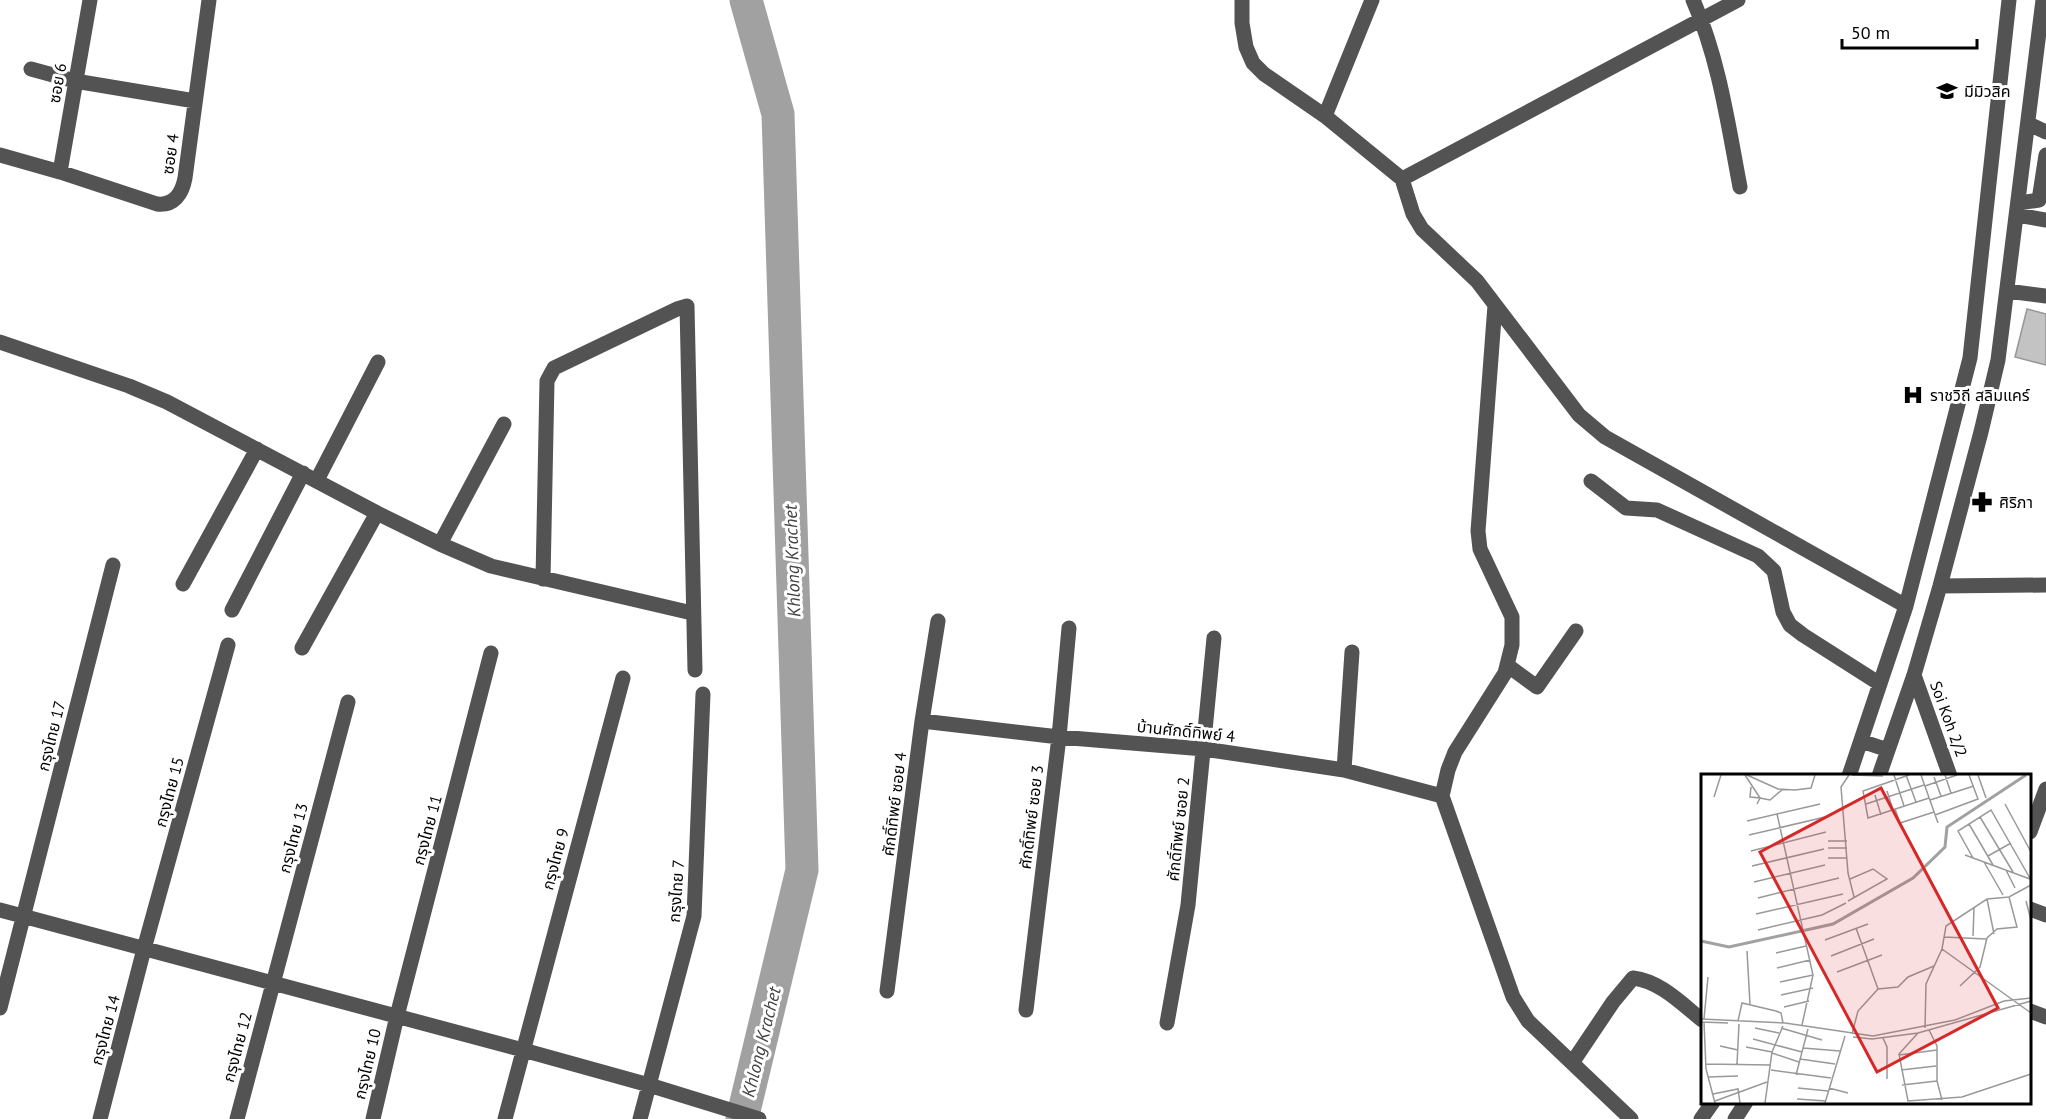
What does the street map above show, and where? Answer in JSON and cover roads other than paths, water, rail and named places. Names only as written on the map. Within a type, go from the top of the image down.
[{"type":"street","name":"ซอย 6","points":[[60,172],[90,0]]},
{"type":"street","name":"ซอย 4","points":[[0,155],[157,204],[174,201],[183,188],[206,0]]},
{"type":"street","points":[[1242,0],[1242,23],[1246,47],[1254,63],[1264,74],[1325,116],[1402,179],[1413,214],[1422,230],[1477,281],[1579,415],[1605,436],[1906,606]]},
{"type":"street","points":[[1325,116],[1372,0]]},
{"type":"street","points":[[1693,0],[1702,20],[1719,78],[1740,187]]},
{"type":"street","points":[[1402,179],[1738,0]]},
{"type":"street","points":[[1850,774],[1906,606],[1970,358],[2009,0]]},
{"type":"street","points":[[1880,774],[1914,675],[1940,586],[1982,432],[1998,360],[2029,124],[2040,72],[2043,0]]},
{"type":"street","points":[[31,69],[75,81],[195,101]]},
{"type":"street","points":[[2029,124],[2046,132]]},
{"type":"street","points":[[2018,209],[2039,200],[2046,155]]},
{"type":"street","points":[[2018,209],[2046,220]]},
{"type":"street","points":[[2007,291],[2046,296]]},
{"type":"street","points":[[1495,305],[1478,531],[1480,549],[1512,617],[1512,645],[1505,673],[1455,752],[1442,796],[1513,997],[1528,1021],[1631,1119]]},
{"type":"street","points":[[543,579],[547,381],[554,368],[687,306],[695,670]]},
{"type":"street","points":[[0,342],[129,386],[166,402],[310,476],[376,513],[491,566],[692,613]]},
{"type":"street","points":[[232,610],[378,362]]},
{"type":"street","points":[[440,544],[504,424]]},
{"type":"street","points":[[183,584],[257,449]]},
{"type":"street","points":[[1592,481],[1626,508],[1657,510],[1758,556],[1774,571],[1783,612],[1790,625],[1880,684]]},
{"type":"street","points":[[302,648],[376,513]]},
{"type":"street","name":"กรุงไทย 17","points":[[0,1008],[113,564]]},
{"type":"street","points":[[1940,586],[2046,585]]},
{"type":"street","name":"ศักดิ์ทิพย์ ซอย 4","points":[[887,991],[922,721],[938,621]]},
{"type":"street","name":"ศักดิ์ทิพย์ ซอย 3","points":[[1026,1010],[1059,737],[1069,628]]},
{"type":"street","points":[[1507,665],[1537,687],[1576,631]]},
{"type":"street","name":"ศักดิ์ทิพย์ ซอย 2","points":[[1167,1023],[1188,905],[1214,638]]},
{"type":"street","name":"กรุงไทย 15","points":[[144,950],[228,645]]},
{"type":"street","points":[[1344,770],[1352,652]]},
{"type":"street","name":"กรุงไทย 11","points":[[397,1016],[491,653]]},
{"type":"street","name":"Soi Koh 2/2","points":[[1914,675],[1949,774]]},
{"type":"street","name":"กรุงไทย 9","points":[[505,1119],[622,678]]},
{"type":"street","name":"กรุงไทย 7","points":[[640,1119],[694,916],[703,694]]},
{"type":"street","name":"กรุงไทย 13","points":[[273,984],[348,702]]},
{"type":"street","name":"บ้านศักดิ์ทิพย์ 4","points":[[922,721],[1059,737],[1204,749],[1344,770],[1442,796]]},
{"type":"street","points":[[1860,741],[1888,750]]},
{"type":"street","points":[[2031,829],[2046,789]]},
{"type":"street","points":[[2031,909],[2046,915]]},
{"type":"street","points":[[0,910],[523,1050],[759,1119]]},
{"type":"street","name":"กรุงไทย 14","points":[[100,1119],[144,950]]},
{"type":"street","points":[[1572,1063],[1613,1002],[1633,978],[1646,980],[1669,994],[1701,1019]]},
{"type":"street","name":"กรุงไทย 12","points":[[237,1119],[273,984]]},
{"type":"street","points":[[2031,1011],[2046,1017]]},
{"type":"street","name":"กรุงไทย 10","points":[[373,1119],[397,1016]]},
{"type":"street","points":[[1701,1119],[1712,1104]]},
{"type":"street","points":[[1735,1119],[1745,1104]]},
{"type":"waterway","name":"Khlong Krachet","points":[[742,1119],[802,870],[778,114],[746,0]]},
{"type":"place","name":"มีมิวสิค","points":[[1947,91]]},
{"type":"place","name":"ราชวิถี สลิมแคร์","points":[[1913,395]]},
{"type":"place","name":"ศิริภา","points":[[1982,502]]}]
